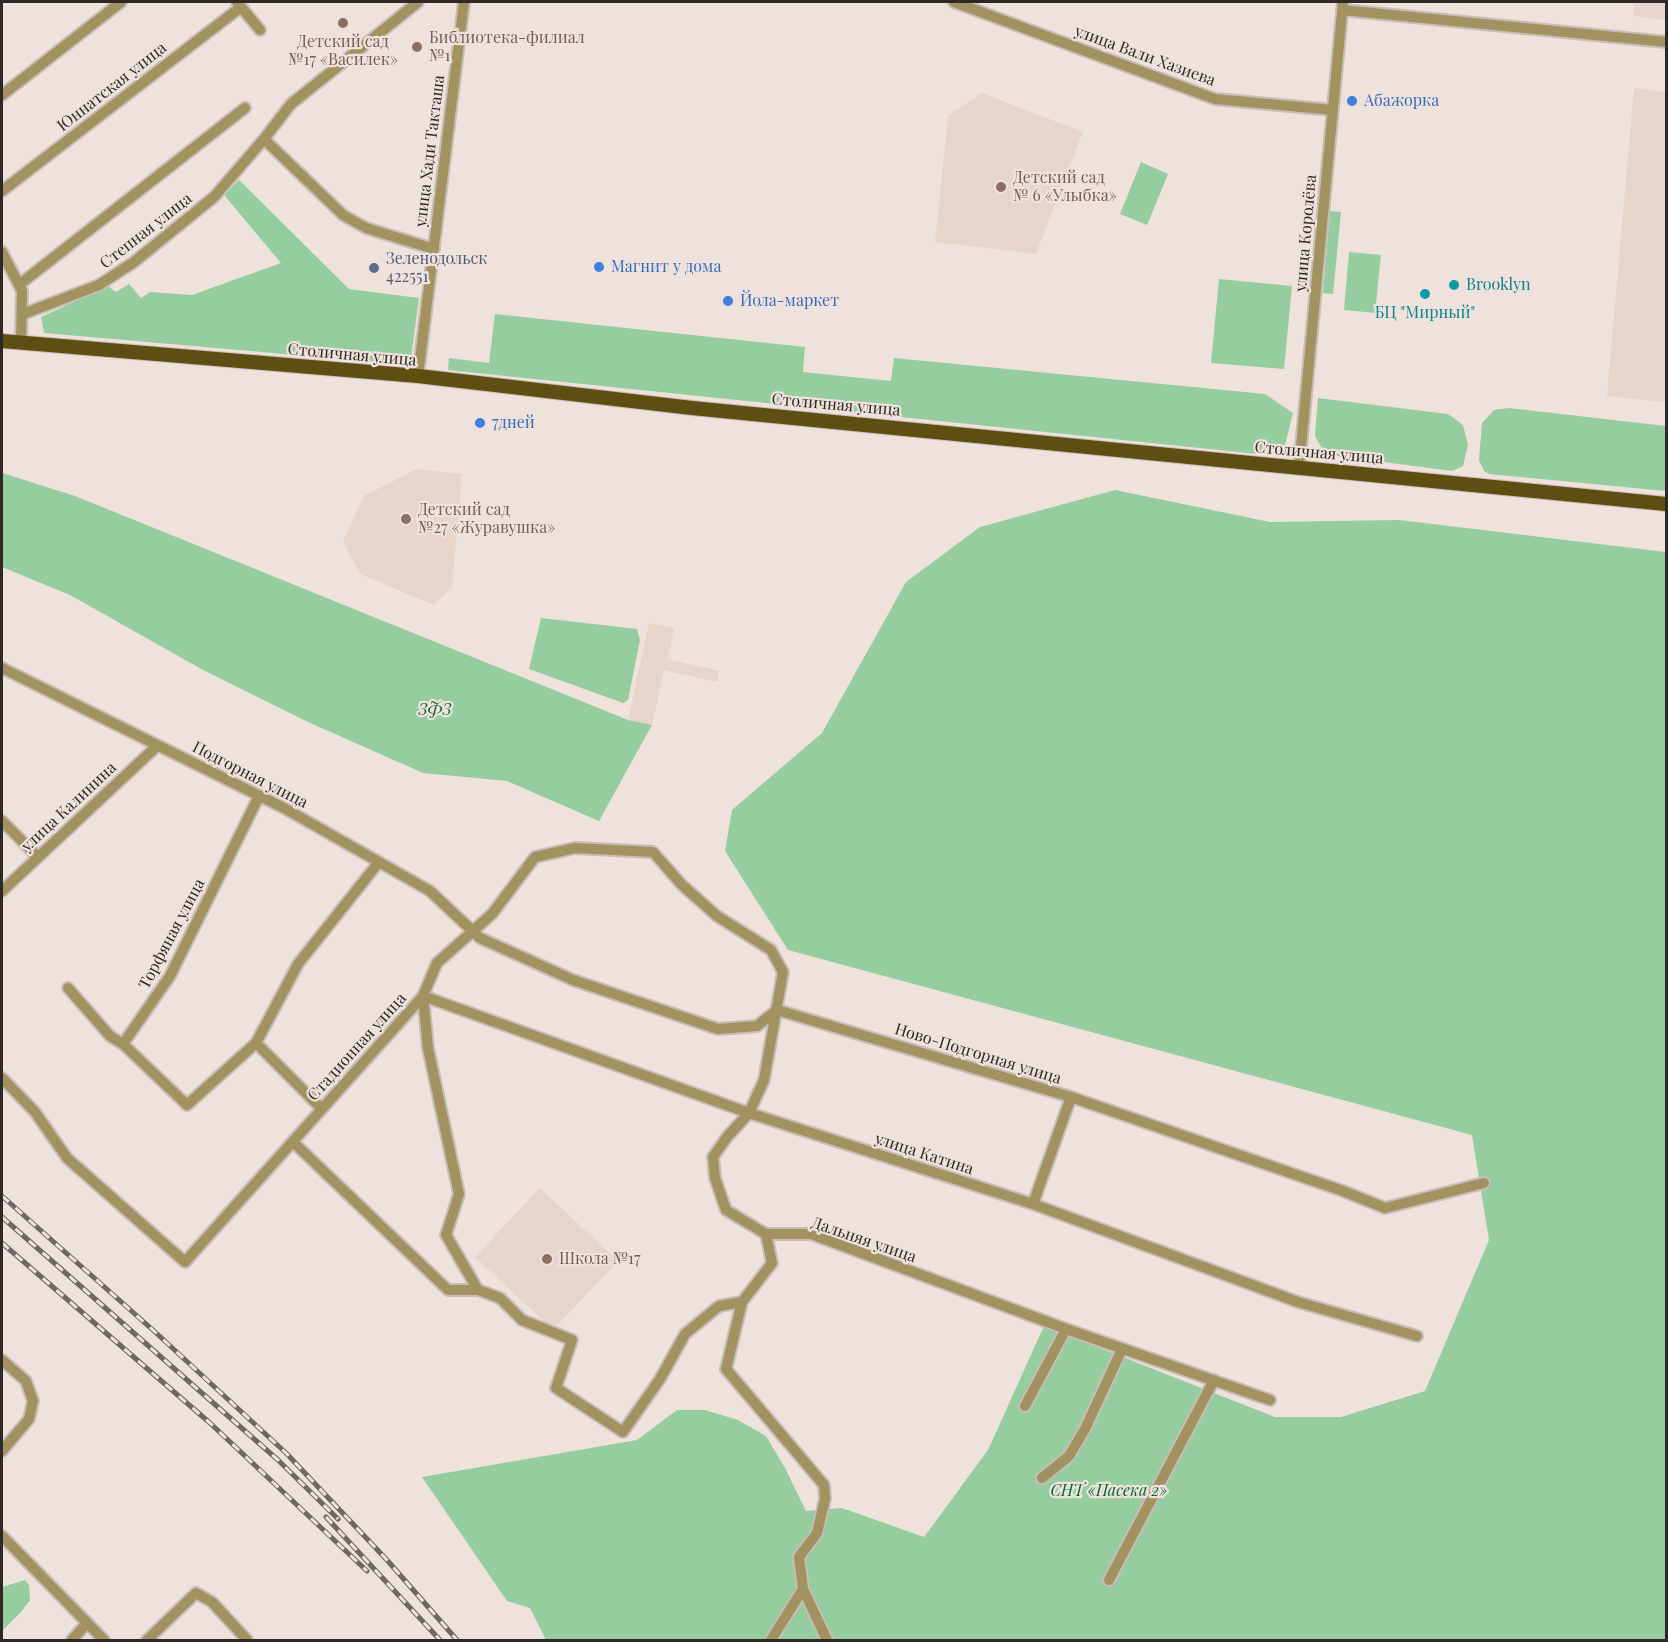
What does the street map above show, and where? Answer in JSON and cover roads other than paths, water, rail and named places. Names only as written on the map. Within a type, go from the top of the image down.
[{"type":"main road","name":"Столичная улица","points":[[2,341],[418,376],[692,408],[1666,504]]},
{"type":"street","points":[[2,95],[121,2]]},
{"type":"street","name":"Степная улица","points":[[23,314],[99,285],[134,262],[214,197],[291,104],[418,2]]},
{"type":"street","name":"улица Хади Такташа","points":[[418,376],[464,2]]},
{"type":"street","name":"улица Вали Хазиева","points":[[954,2],[1215,99],[1333,110]]},
{"type":"street","points":[[239,4],[260,30]]},
{"type":"street","name":"Юннатская улица","points":[[2,191],[239,4]]},
{"type":"street","points":[[1343,6],[1666,42]]},
{"type":"street","name":"улица Королёва","points":[[1299,468],[1343,6]]},
{"type":"street","points":[[20,284],[245,108]]},
{"type":"street","points":[[264,139],[343,215],[366,228],[434,249]]},
{"type":"street","points":[[2,252],[20,284],[23,314],[21,343]]},
{"type":"street","name":"Подгорная улица","points":[[2,668],[259,796],[379,862],[430,891],[472,930]]},
{"type":"street","name":"улица Калинина","points":[[2,891],[157,746]]},
{"type":"street","name":"Торфяная улица","points":[[123,1044],[170,976],[259,796]]},
{"type":"street","points":[[2,821],[38,856]]},
{"type":"street","name":"Стадионная улица","points":[[2,1078],[35,1112],[67,1158],[185,1262],[423,996],[437,963],[492,914],[535,857],[575,848],[653,852],[682,885],[717,916],[771,950],[783,972],[777,1010]]},
{"type":"street","points":[[68,988],[110,1036],[123,1044],[187,1105],[256,1043],[298,964],[379,862]]},
{"type":"street","points":[[472,930],[480,938],[573,980],[718,1029],[757,1026],[777,1010]]},
{"type":"street","points":[[423,996],[428,1048],[459,1194],[446,1235],[478,1290]]},
{"type":"street","name":"улица Катина","points":[[423,996],[749,1113],[1033,1204],[1298,1302],[1417,1336]]},
{"type":"street","points":[[777,1010],[764,1080],[749,1113],[727,1137],[713,1157],[715,1178],[726,1210],[766,1234],[772,1263],[742,1302],[726,1369],[824,1485],[825,1499],[817,1533],[799,1557],[803,1589],[827,1641]]},
{"type":"street","name":"Ново-Подгорная улица","points":[[777,1010],[1071,1097],[1343,1191],[1385,1208],[1484,1184]]},
{"type":"street","points":[[256,1043],[322,1109]]},
{"type":"street","points":[[1033,1204],[1071,1097]]},
{"type":"street","points":[[293,1142],[448,1290],[478,1290],[500,1298],[522,1320],[572,1340],[556,1388],[623,1432],[660,1379],[685,1334],[719,1306],[742,1302]]},
{"type":"street","name":"Дальняя улица","points":[[766,1234],[811,1234],[1066,1329],[1270,1400]]},
{"type":"street","points":[[1024,1406],[1066,1329]]},
{"type":"street","points":[[1042,1478],[1069,1456],[1085,1429],[1122,1348]]},
{"type":"street","points":[[2,1360],[26,1381],[33,1401],[29,1419],[2,1451]]},
{"type":"street","points":[[1108,1581],[1214,1380]]},
{"type":"street","points":[[2,1536],[104,1641]]},
{"type":"street","points":[[771,1641],[803,1589]]},
{"type":"street","points":[[147,1641],[196,1593],[212,1602],[247,1641]]},
{"type":"street","points":[[72,1641],[87,1623]]},
{"type":"railway","points":[[2,1196],[154,1331],[286,1453],[387,1560],[457,1640]]},
{"type":"railway","points":[[2,1217],[278,1460],[338,1519]]},
{"type":"railway","points":[[2,1243],[210,1423],[367,1571]]},
{"type":"railway","points":[[326,1517],[440,1640]]},
{"type":"place","name":"Детский сад №17 «Василек»","points":[[343,23]]},
{"type":"place","name":"Библиотека-филиал №1","points":[[417,47]]},
{"type":"place","name":"Абажорка","points":[[1352,101]]},
{"type":"place","name":"Детский сад № 6 «Улыбка»","points":[[1001,187]]},
{"type":"place","name":"Магнит у дома","points":[[599,267]]},
{"type":"place","name":"Зеленодольск 422551","points":[[374,268]]},
{"type":"place","name":"Brooklyn","points":[[1454,285]]},
{"type":"place","name":"БЦ \"Мирный\"","points":[[1425,294]]},
{"type":"place","name":"Йола-маркет","points":[[728,301]]},
{"type":"place","name":"7дней","points":[[480,423]]},
{"type":"place","name":"Детский сад №27 «Журавушка»","points":[[406,519]]},
{"type":"place","name":"Школа №17","points":[[547,1259]]},
{"type":"park label","name":"ЗФЗ","points":[[435,710]]},
{"type":"park label","name":"СНТ «Пасека 2»","points":[[1109,1491]]}]
